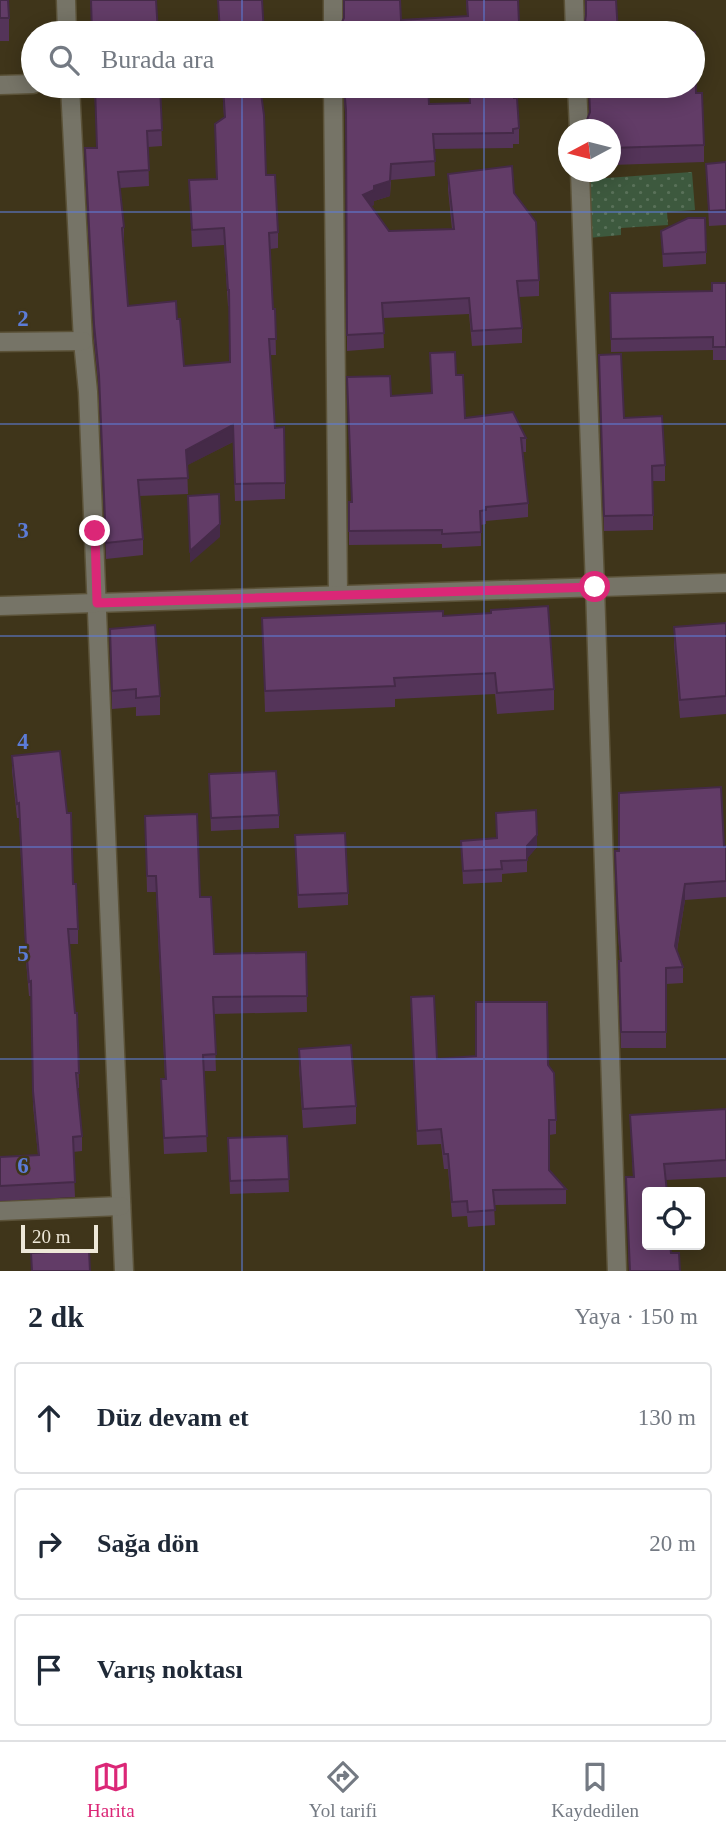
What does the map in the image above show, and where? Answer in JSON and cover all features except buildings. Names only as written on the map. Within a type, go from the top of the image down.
[{"type":"street","points":[[66,0],[67,21]]},
{"type":"street","points":[[332,0],[333,21]]},
{"type":"street","points":[[574,0],[575,21]]},
{"type":"street","points":[[0,85],[21,84]]},
{"type":"street","points":[[71,98],[88,392],[124,1271]]},
{"type":"street","points":[[333,98],[338,595]]},
{"type":"street","points":[[578,98],[578,119]]},
{"type":"street","points":[[580,182],[617,1271]]},
{"type":"street","points":[[0,342],[83,341]]},
{"type":"street","points":[[0,606],[726,583]]},
{"type":"street","points":[[0,1211],[121,1206]]},
{"type":"green space","points":[[692,172],[695,210],[667,212],[668,225],[621,228],[621,235],[588,238],[584,182],[621,182],[621,177]]},
{"type":"route","points":[[95,531],[97,603],[595,587]]}]
